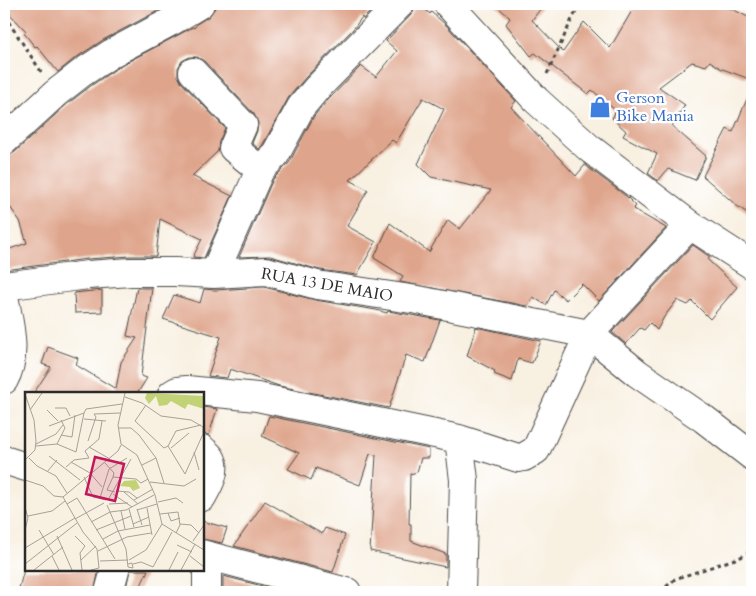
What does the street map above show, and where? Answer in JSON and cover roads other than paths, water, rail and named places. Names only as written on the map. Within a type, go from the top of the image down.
[{"type":"street","points":[[4,141],[56,93],[83,72],[112,53],[200,4]]},
{"type":"street","points":[[214,274],[260,170],[275,155],[302,107],[317,88],[400,4]]},
{"type":"street","points":[[448,4],[536,100],[589,148],[690,225],[752,265]]},
{"type":"street","points":[[193,72],[243,125],[232,148],[260,170]]},
{"type":"street","points":[[175,392],[187,390],[257,397],[459,439],[518,458],[524,457],[536,450],[589,334],[690,225]]},
{"type":"street","name":"RUA 13 DE MAIO","points":[[4,286],[105,274],[175,272],[214,274],[266,271],[318,285],[418,300],[589,334],[637,373],[704,419],[752,456]]},
{"type":"street","points":[[4,296],[11,338],[10,362],[5,376]]},
{"type":"street","points":[[459,439],[464,480],[461,592]]},
{"type":"street","points":[[204,451],[212,460],[213,470],[204,492]]},
{"type":"street","points":[[4,460],[25,467]]},
{"type":"street","points":[[207,592],[205,555],[347,592]]},
{"type":"street","points":[[108,592],[114,571]]},
{"type":"place","name":"Gerson Bike Mania","points":[[600,107]]}]
